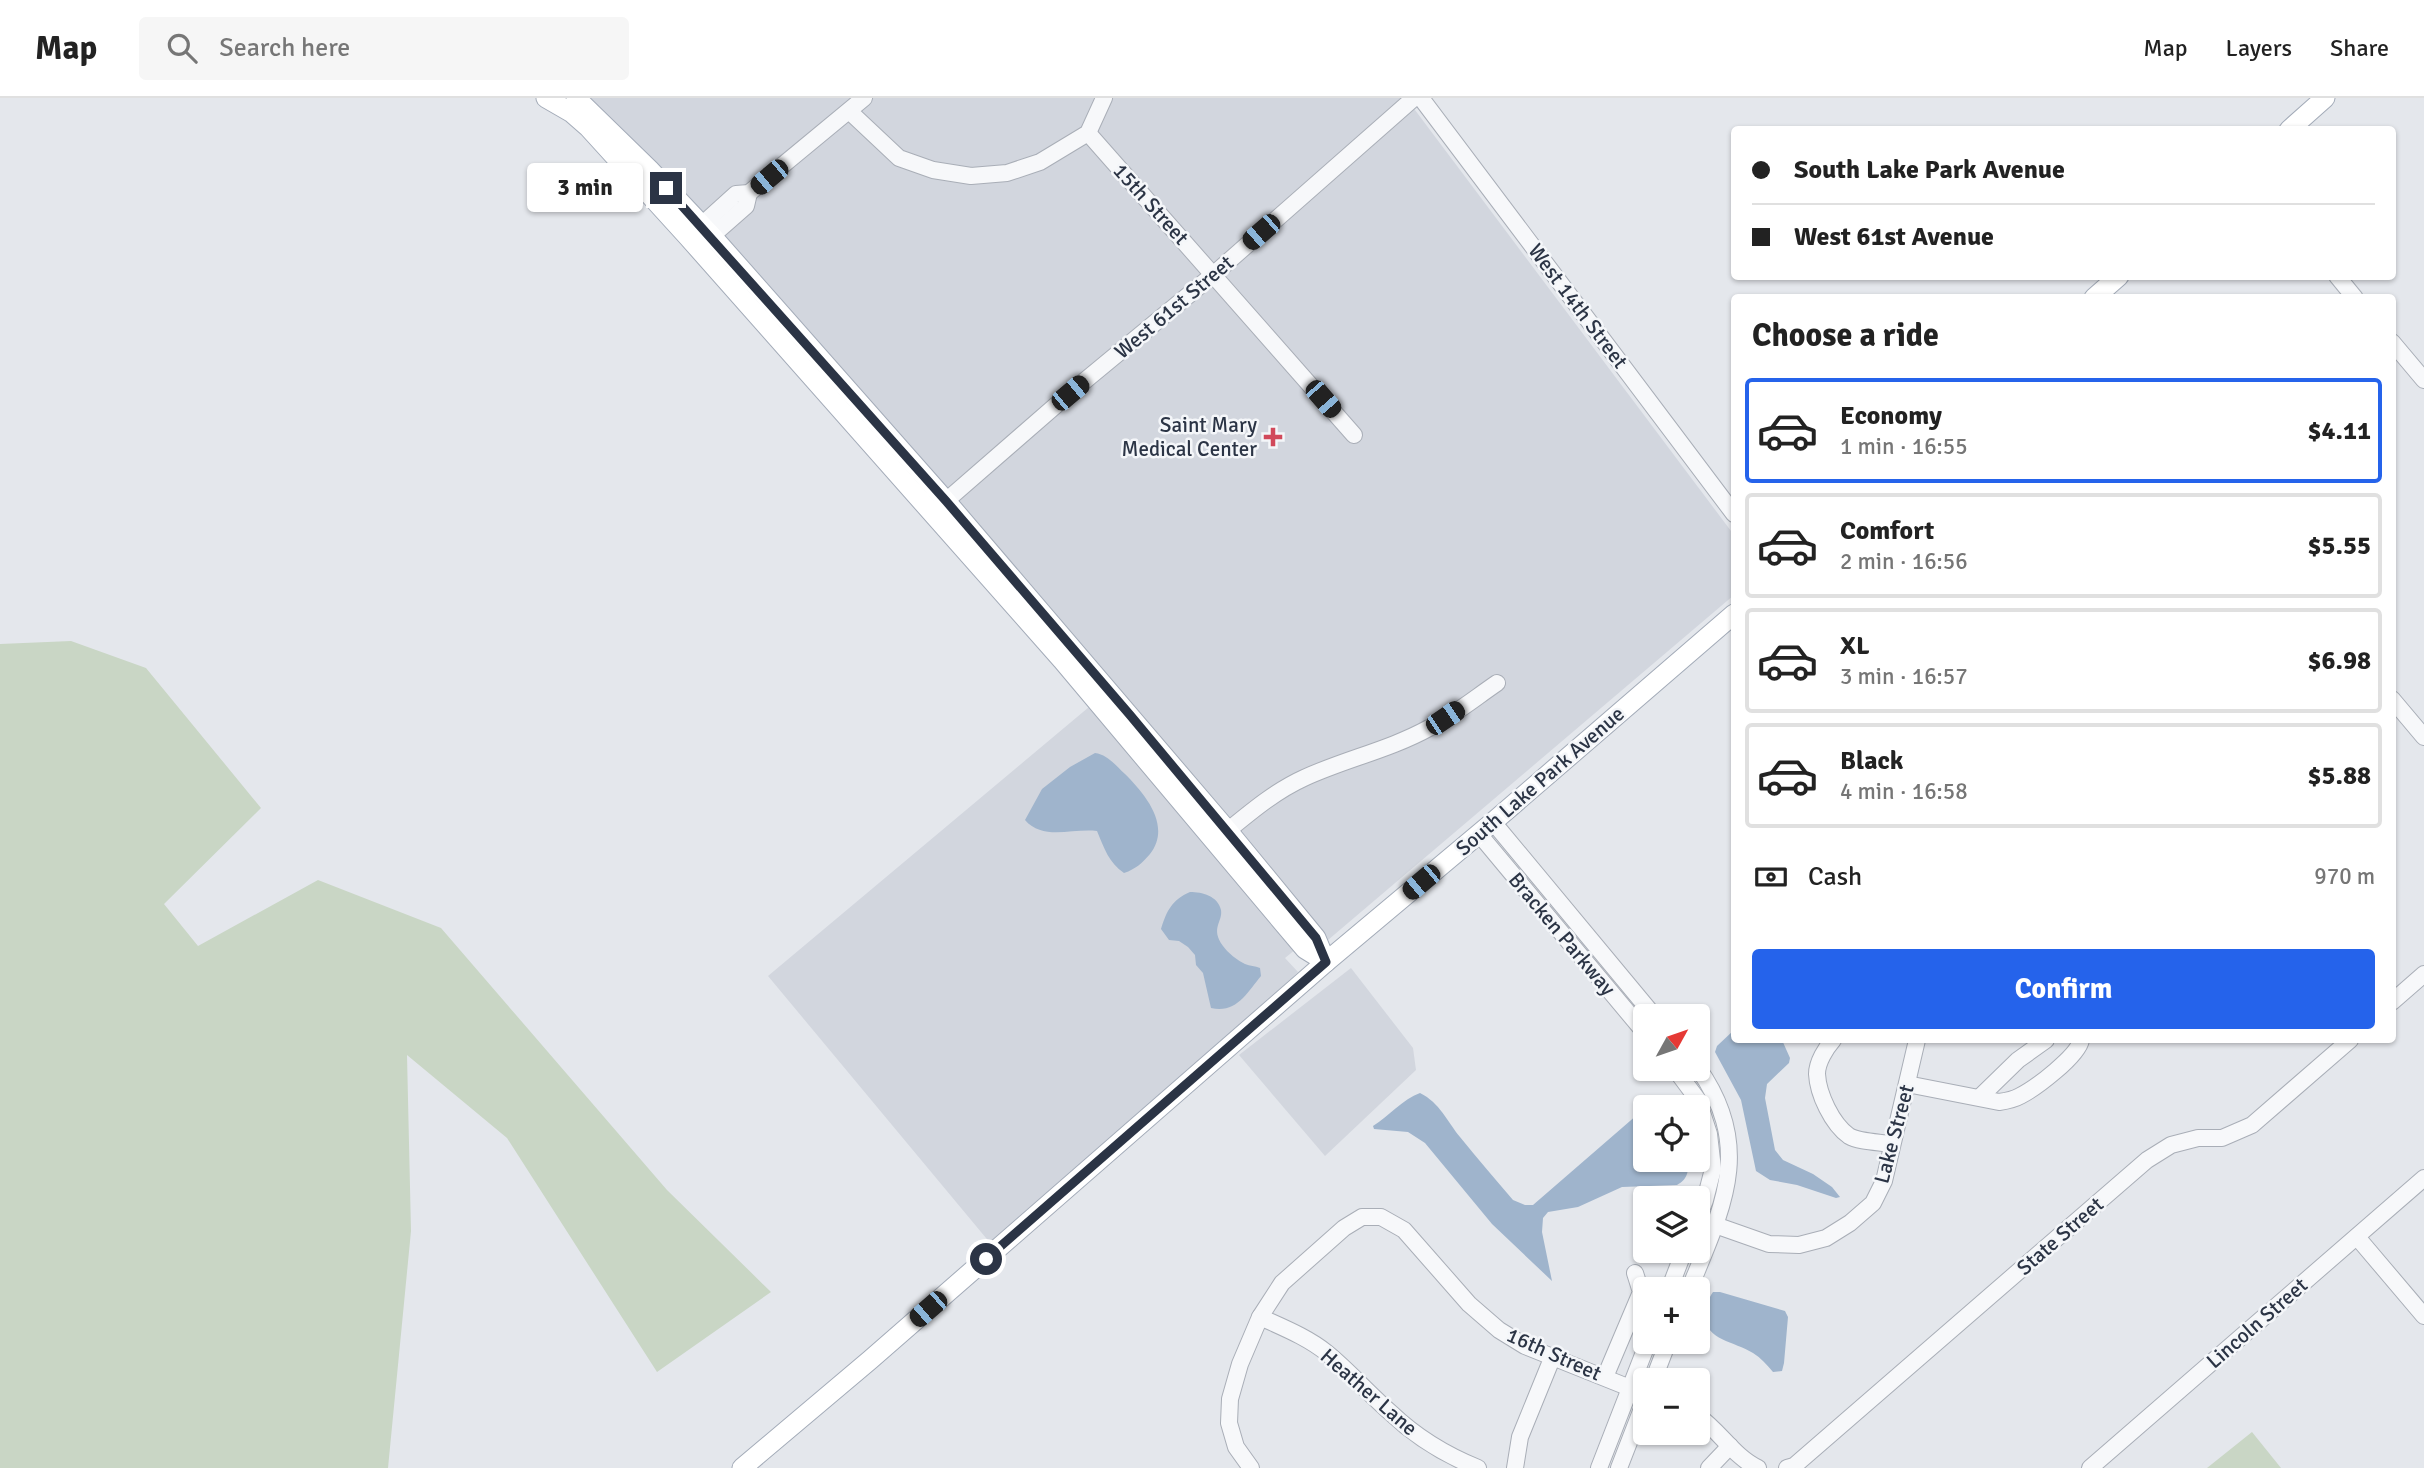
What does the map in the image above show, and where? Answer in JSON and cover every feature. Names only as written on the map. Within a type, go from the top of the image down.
[{"type":"main road","points":[[546,98],[572,113],[588,127],[700,237],[939,507],[1221,836],[1316,938],[1326,962]]},
{"type":"main road","points":[[576,98],[649,169],[700,237]]},
{"type":"main road","points":[[2294,126],[2325,98]]},
{"type":"main road","points":[[2099,294],[2115,280]]},
{"type":"main road","name":"South Lake Park Avenue","points":[[743,1468],[1326,962],[1731,617]]},
{"type":"street","points":[[700,237],[736,194],[749,193],[863,98]]},
{"type":"street","points":[[849,111],[899,158],[933,170],[971,176],[1007,173],[1040,162],[1088,133],[1104,98]]},
{"type":"street","name":"West 61st Street","points":[[939,507],[1070,393],[1214,274],[1414,98]]},
{"type":"street","name":"West 14th Street","points":[[1421,98],[1731,509]]},
{"type":"street","name":"15th Street","points":[[1088,133],[1354,435]]},
{"type":"street","points":[[2340,280],[2352,294]]},
{"type":"street","points":[[2396,347],[2424,380]]},
{"type":"street","points":[[1221,836],[1241,818],[1300,780],[1340,762],[1389,747],[1431,727],[1497,683]]},
{"type":"street","points":[[2396,704],[2424,737]]},
{"type":"street","name":"Bracken Parkway","points":[[1486,828],[1597,946],[1644,1004]]},
{"type":"street","name":"Bracken Parkway","points":[[1486,828],[1582,958],[1633,1019]]},
{"type":"street","points":[[1582,958],[1597,946]]},
{"type":"street","points":[[2396,998],[2424,974]]},
{"type":"street","points":[[1830,1043],[1825,1049],[1817,1072],[1822,1097],[1836,1123],[1850,1137],[1891,1144]]},
{"type":"street","name":"Lake Street","points":[[1710,1224],[1769,1244],[1800,1245],[1826,1238],[1850,1223],[1873,1203],[1884,1181],[1916,1043]]},
{"type":"street","points":[[1980,1097],[2018,1060],[2042,1043]]},
{"type":"street","points":[[1908,1084],[1958,1096],[1980,1097],[1999,1102],[2012,1100],[2024,1094],[2076,1052],[2080,1043]]},
{"type":"street","name":"State Street","points":[[1787,1468],[1804,1457],[2147,1160],[2171,1145],[2198,1138],[2222,1139],[2252,1125],[2347,1043]]},
{"type":"street","points":[[1685,1082],[1698,1100],[1709,1134],[1713,1169],[1709,1186]]},
{"type":"street","points":[[1694,1277],[1727,1188],[1730,1159],[1724,1120],[1707,1082]]},
{"type":"street","name":"Lincoln Street","points":[[2090,1468],[2424,1178]]},
{"type":"street","name":"16th Street","points":[[1260,1317],[1282,1283],[1344,1228],[1362,1217],[1381,1217],[1404,1230],[1469,1304],[1499,1330],[1525,1346],[1633,1389]]},
{"type":"street","points":[[2357,1237],[2424,1316]]},
{"type":"street","points":[[1605,1377],[1641,1292],[1635,1273]]},
{"type":"street","points":[[1251,1468],[1236,1447],[1230,1423],[1230,1399],[1240,1364],[1260,1317]]},
{"type":"street","name":"Heather Lane","points":[[1260,1317],[1301,1335],[1327,1353],[1392,1415],[1422,1438],[1458,1460],[1478,1468]]},
{"type":"street","points":[[1515,1468],[1521,1437],[1553,1356]]},
{"type":"street","points":[[1599,1468],[1633,1399]]},
{"type":"street","points":[[1710,1425],[1747,1463],[1758,1468]]},
{"type":"street","points":[[1619,1468],[1633,1432]]},
{"type":"street","points":[[1709,1468],[1730,1446]]},
{"type":"shaded area","name":"Saint Mary Medical Center","points":[[584,98],[1406,98],[1731,531],[1731,598],[1328,940]]},
{"type":"shaded area","points":[[1089,707],[1296,949],[1285,958],[1298,972],[991,1244],[768,976]]},
{"type":"shaded area","points":[[1351,968],[1413,1048],[1416,1070],[1325,1156],[1239,1055]]},
{"type":"green space","points":[[71,641],[146,668],[261,808],[164,904],[198,946],[318,880],[441,928],[667,1190],[771,1292],[657,1372],[507,1138],[407,1055],[411,1231],[388,1468],[0,1468],[0,644]]},
{"type":"green space","points":[[2252,1432],[2281,1468],[2207,1468]]},
{"type":"water","points":[[1095,753],[1111,761],[1133,782],[1148,801],[1157,822],[1156,843],[1150,854],[1139,865],[1124,873],[1111,860],[1097,831],[1049,832],[1032,826],[1025,820],[1042,789],[1070,767]]},
{"type":"water","points":[[1190,892],[1204,894],[1217,901],[1221,910],[1217,934],[1219,940],[1230,954],[1242,963],[1260,968],[1261,976],[1251,989],[1240,1001],[1227,1008],[1211,1008],[1203,973],[1196,965],[1195,955],[1179,941],[1169,940],[1161,929],[1171,906]]},
{"type":"water","points":[[1731,1033],[1731,1043],[1783,1043],[1790,1058],[1789,1063],[1767,1084],[1765,1098],[1775,1150],[1783,1160],[1813,1174],[1832,1187],[1840,1197],[1770,1180],[1756,1171],[1741,1100],[1715,1052],[1717,1046]]},
{"type":"water","points":[[1420,1093],[1427,1097],[1513,1200],[1525,1205],[1533,1205],[1633,1118],[1633,1172],[1687,1172],[1687,1175],[1677,1185],[1622,1187],[1578,1207],[1548,1212],[1543,1218],[1542,1232],[1552,1281],[1492,1224],[1425,1143],[1408,1132],[1374,1129],[1373,1126]]},
{"type":"water","points":[[1713,1292],[1720,1292],[1785,1311],[1788,1317],[1782,1371],[1773,1372],[1753,1353],[1713,1333],[1710,1329],[1710,1297]]},
{"type":"place","name":"Saint Mary Medical Center","points":[[1273,437]]},
{"type":"route","points":[[666,188],[712,236],[946,501],[1130,715],[1316,938],[1326,962],[986,1259]]}]
